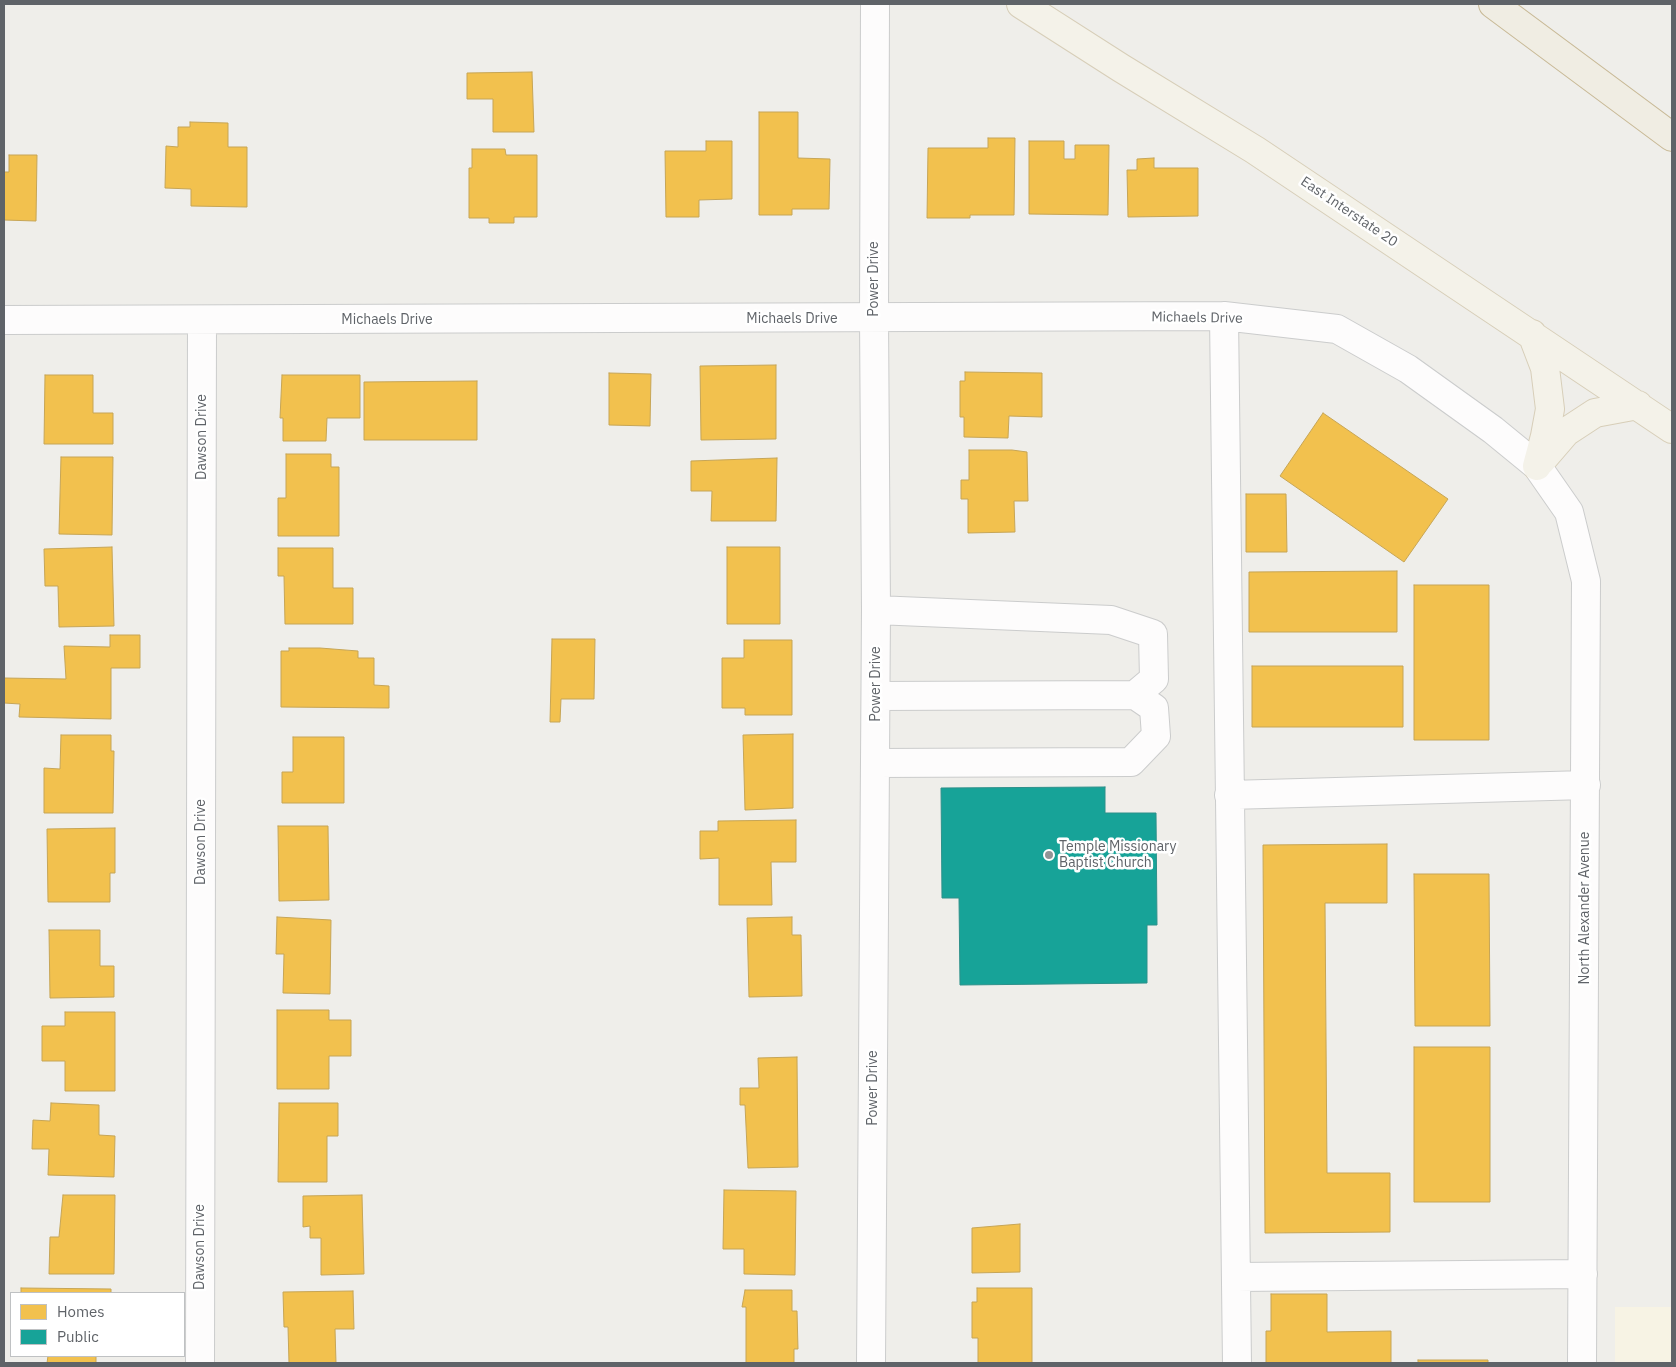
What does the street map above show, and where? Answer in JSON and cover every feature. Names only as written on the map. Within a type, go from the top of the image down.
[{"type":"highway","points":[[1493,4],[1672,137]]},
{"type":"main road","name":"East Interstate 20","points":[[1021,4],[1255,150],[1672,429]]},
{"type":"main road","points":[[1532,334],[1545,368],[1550,409],[1537,466]]},
{"type":"main road","points":[[1537,466],[1566,432],[1595,413],[1638,405]]},
{"type":"street","name":"Power Drive","points":[[871,1363],[876,764],[875,4]]},
{"type":"street","name":"Michaels Drive","points":[[4,320],[1224,316],[1337,329],[1408,369],[1493,430],[1537,466]]},
{"type":"street","points":[[1224,316],[1237,1363]]},
{"type":"street","name":"Dawson Drive","points":[[200,1363],[202,320]]},
{"type":"street","name":"North Alexander Avenue","points":[[1537,466],[1569,512],[1586,581],[1582,1363]]},
{"type":"street","points":[[876,610],[1111,620],[1153,634],[1154,679],[1135,695]]},
{"type":"street","points":[[876,696],[1135,695],[1154,708],[1156,736],[1131,762],[876,764]]},
{"type":"street","points":[[1229,796],[1586,785]]},
{"type":"street","points":[[1236,1277],[1583,1274]]},
{"type":"shaded area","points":[[1615,1307],[1672,1307],[1672,1363],[1615,1363]]},
{"type":"building: Homes","points":[[532,72],[534,132],[493,132],[493,99],[467,99],[467,73]]},
{"type":"building: Homes","points":[[759,112],[798,112],[798,158],[830,159],[829,209],[792,209],[792,215],[759,215]]},
{"type":"building: Homes","points":[[190,122],[228,123],[228,147],[247,147],[247,207],[191,206],[191,189],[165,188],[166,146],[178,147],[178,127],[190,127]]},
{"type":"building: Homes","points":[[988,138],[1015,138],[1014,215],[970,215],[970,218],[927,218],[928,148],[988,148]]},
{"type":"building: Homes","points":[[706,141],[732,141],[732,199],[699,200],[699,217],[666,217],[665,151],[706,151]]},
{"type":"building: Homes","points":[[1029,141],[1064,141],[1064,159],[1075,159],[1075,145],[1109,145],[1108,215],[1029,214]]},
{"type":"building: Homes","points":[[472,149],[505,149],[506,155],[537,155],[537,217],[514,217],[514,223],[489,223],[489,218],[469,218],[469,168],[472,168]]},
{"type":"building: Homes","points":[[9,155],[37,155],[36,221],[4,220],[4,172],[9,172]]},
{"type":"building: Homes","points":[[1154,158],[1154,168],[1198,168],[1198,216],[1128,217],[1127,170],[1137,170],[1137,159]]},
{"type":"building: Homes","points":[[776,365],[776,439],[701,440],[700,366]]},
{"type":"building: Homes","points":[[965,372],[1042,373],[1042,417],[1009,416],[1008,438],[964,437],[964,417],[960,417],[960,381],[965,381]]},
{"type":"building: Homes","points":[[609,373],[651,374],[650,426],[609,425]]},
{"type":"building: Homes","points":[[45,375],[93,375],[93,413],[113,413],[113,444],[44,444]]},
{"type":"building: Homes","points":[[282,375],[360,375],[360,418],[327,418],[326,441],[283,441],[283,418],[280,418]]},
{"type":"building: Homes","points":[[477,381],[477,440],[364,440],[364,382]]},
{"type":"building: Homes","points":[[1323,413],[1448,499],[1404,562],[1280,476]]},
{"type":"building: Homes","points":[[969,450],[1027,452],[1028,501],[1014,501],[1015,532],[968,533],[968,499],[961,499],[961,480],[969,480]]},
{"type":"building: Homes","points":[[286,454],[331,454],[331,467],[339,467],[339,536],[278,536],[278,498],[286,498]]},
{"type":"building: Homes","points":[[61,457],[113,457],[112,535],[59,534]]},
{"type":"building: Homes","points":[[777,458],[776,521],[711,521],[712,491],[691,491],[691,461]]},
{"type":"building: Homes","points":[[1246,494],[1286,494],[1287,552],[1246,552]]},
{"type":"building: Homes","points":[[112,547],[114,626],[59,627],[58,586],[45,586],[44,549]]},
{"type":"building: Homes","points":[[727,547],[780,547],[780,624],[727,624]]},
{"type":"building: Homes","points":[[278,548],[333,548],[333,588],[353,588],[353,624],[285,624],[284,576],[278,576]]},
{"type":"building: Homes","points":[[1397,571],[1397,632],[1249,632],[1249,572]]},
{"type":"building: Homes","points":[[1414,585],[1489,585],[1489,740],[1414,740]]},
{"type":"building: Homes","points":[[110,635],[140,635],[140,668],[111,668],[111,719],[19,717],[20,704],[4,703],[4,678],[66,679],[64,646],[110,647]]},
{"type":"building: Homes","points":[[552,639],[595,639],[594,699],[561,699],[560,722],[550,722]]},
{"type":"building: Homes","points":[[744,640],[792,640],[792,715],[745,715],[745,708],[722,708],[722,658],[744,658]]},
{"type":"building: Homes","points":[[289,648],[358,651],[358,658],[374,658],[374,685],[389,686],[389,708],[281,707],[281,651],[289,651]]},
{"type":"building: Homes","points":[[1252,666],[1403,666],[1403,727],[1252,727]]},
{"type":"building: Homes","points":[[793,734],[793,808],[745,810],[743,735]]},
{"type":"building: Homes","points":[[61,735],[111,735],[111,751],[114,751],[113,813],[44,813],[44,768],[60,769]]},
{"type":"building: Homes","points":[[293,737],[344,737],[344,803],[282,803],[282,772],[293,772]]},
{"type":"building: Homes","points":[[796,820],[796,862],[771,862],[772,905],[719,905],[719,858],[700,859],[700,831],[718,831],[718,821]]},
{"type":"building: Homes","points":[[278,826],[328,826],[329,900],[279,901]]},
{"type":"building: Homes","points":[[115,828],[115,873],[110,873],[110,902],[48,902],[47,829]]},
{"type":"building: Homes","points":[[1387,844],[1387,903],[1325,903],[1327,1173],[1390,1173],[1390,1232],[1265,1233],[1263,845]]},
{"type":"building: Homes","points":[[1414,874],[1489,874],[1490,1026],[1415,1026]]},
{"type":"building: Homes","points":[[277,917],[331,920],[330,994],[283,993],[284,954],[276,954]]},
{"type":"building: Homes","points":[[792,917],[792,935],[801,935],[802,996],[749,997],[747,918]]},
{"type":"building: Homes","points":[[49,930],[100,930],[100,966],[114,966],[114,997],[50,998]]},
{"type":"building: Homes","points":[[277,1010],[329,1010],[329,1020],[351,1020],[351,1056],[329,1056],[329,1089],[277,1089]]},
{"type":"building: Homes","points":[[65,1012],[115,1012],[115,1091],[65,1091],[65,1061],[42,1061],[42,1026],[65,1026]]},
{"type":"building: Homes","points":[[1414,1047],[1490,1047],[1490,1202],[1414,1202]]},
{"type":"building: Homes","points":[[797,1057],[798,1167],[748,1168],[745,1105],[740,1105],[740,1088],[759,1088],[758,1058]]},
{"type":"building: Homes","points":[[51,1103],[99,1105],[99,1135],[115,1136],[114,1177],[48,1175],[49,1149],[32,1149],[33,1120],[50,1121]]},
{"type":"building: Homes","points":[[279,1103],[338,1103],[338,1136],[327,1136],[327,1182],[278,1182]]},
{"type":"building: Homes","points":[[724,1190],[796,1191],[795,1275],[744,1274],[744,1249],[723,1249]]},
{"type":"building: Homes","points":[[63,1195],[115,1195],[114,1274],[49,1274],[50,1237],[59,1237]]},
{"type":"building: Homes","points":[[362,1195],[364,1274],[321,1275],[321,1238],[310,1238],[310,1226],[303,1227],[303,1196]]},
{"type":"building: Homes","points":[[1020,1224],[1020,1272],[972,1273],[972,1228]]},
{"type":"building: Homes","points":[[21,1288],[111,1289],[111,1292],[21,1292]]},
{"type":"building: Homes","points":[[977,1288],[1032,1288],[1032,1363],[978,1363],[978,1338],[972,1338],[972,1302],[977,1302]]},
{"type":"building: Homes","points":[[745,1290],[792,1290],[792,1311],[797,1311],[798,1349],[794,1349],[794,1363],[746,1363],[746,1307],[742,1307]]},
{"type":"building: Homes","points":[[353,1291],[354,1329],[335,1329],[336,1363],[289,1363],[288,1327],[284,1327],[283,1292]]},
{"type":"building: Homes","points":[[1271,1294],[1327,1294],[1327,1332],[1391,1331],[1391,1363],[1266,1363],[1266,1331],[1271,1331]]},
{"type":"building: Homes","points":[[48,1357],[96,1357],[96,1363],[47,1363]]},
{"type":"building: Homes","points":[[1418,1360],[1488,1360],[1488,1363],[1418,1363]]},
{"type":"building: Public","name":"Temple Missionary Baptist Church","points":[[1105,787],[1105,813],[1156,813],[1157,925],[1147,925],[1147,983],[960,985],[959,898],[942,898],[941,788]]},
{"type":"place","name":"Temple Missionary Baptist Church","points":[[1049,855]]}]
